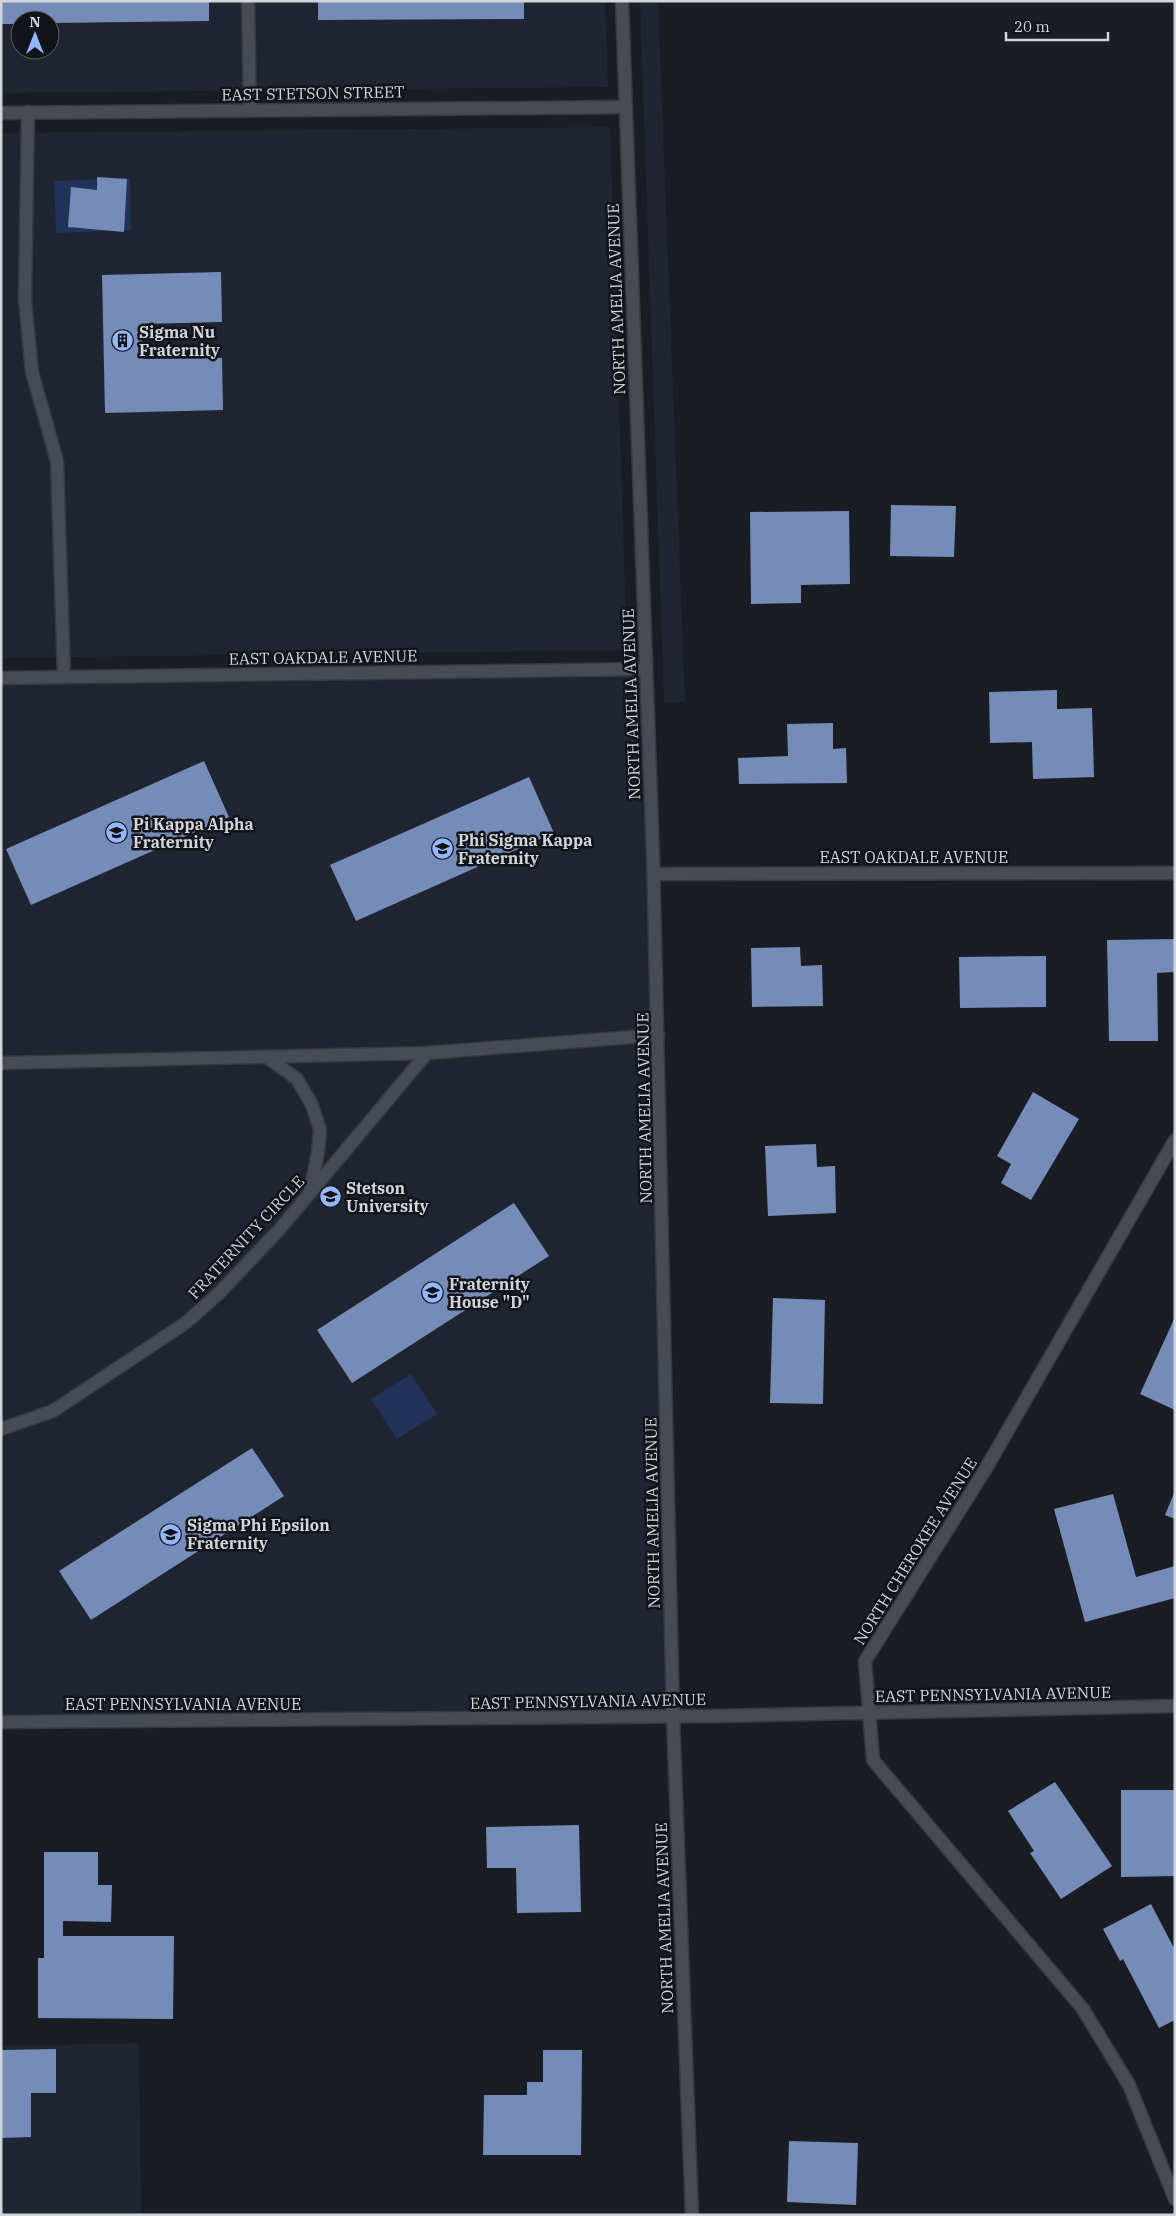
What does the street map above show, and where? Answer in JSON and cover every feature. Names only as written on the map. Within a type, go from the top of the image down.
[{"type":"street","points":[[248,1],[250,110]]},
{"type":"street","name":"NORTH AMELIA AVENUE","points":[[622,1],[654,874],[673,1717],[692,2215]]},
{"type":"street","name":"EAST STETSON STREET","points":[[1,113],[626,107]]},
{"type":"street","points":[[28,112],[25,300],[32,372],[56,461],[64,677]]},
{"type":"street","name":"EAST OAKDALE AVENUE","points":[[1,678],[646,669]]},
{"type":"street","name":"EAST OAKDALE AVENUE","points":[[654,874],[1175,873]]},
{"type":"street","points":[[1,1064],[426,1053],[658,1034]]},
{"type":"street","name":"FRATERNITY CIRCLE","points":[[5,1426],[52,1411],[187,1322],[220,1292],[279,1230],[426,1053]]},
{"type":"street","points":[[268,1058],[297,1079],[312,1106],[320,1130],[310,1193]]},
{"type":"street","name":"NORTH CHEROKEE AVENUE","points":[[1175,1140],[985,1470],[865,1661],[873,1760],[1083,2009],[1129,2085],[1175,2199]]},
{"type":"street","name":"EAST PENNSYLVANIA AVENUE","points":[[1,1722],[673,1717],[1175,1706]]},
{"type":"shaded area","points":[[1,1],[605,1],[608,87],[1,93]]},
{"type":"shaded area","points":[[640,1],[658,1],[685,702],[664,702]]},
{"type":"shaded area","points":[[610,127],[627,650],[1,658],[1,133]]},
{"type":"shaded area","points":[[130,178],[131,230],[56,233],[54,181]]},
{"type":"shaded area","name":"Stetson University","points":[[645,669],[673,1717],[1,1722],[1,678]]},
{"type":"shaded area","points":[[411,1374],[437,1414],[397,1439],[371,1399]]},
{"type":"shaded area","points":[[139,2043],[141,2215],[1,2215],[1,2046]]},
{"type":"building","points":[[1,1],[209,1],[209,21],[60,23],[60,10],[10,10],[10,24],[1,24]]},
{"type":"building","points":[[318,1],[524,1],[524,19],[318,20]]},
{"type":"building","points":[[97,177],[127,179],[124,232],[68,227],[71,187],[97,190]]},
{"type":"building","name":"Sigma Nu Fraternity","points":[[221,272],[222,322],[142,324],[143,359],[222,358],[223,410],[105,413],[102,275]]},
{"type":"building","points":[[891,505],[956,506],[954,557],[890,556]]},
{"type":"building","points":[[849,511],[850,584],[801,585],[801,603],[751,604],[750,512]]},
{"type":"building","points":[[1057,690],[1057,709],[1092,708],[1094,777],[1033,779],[1032,742],[990,743],[989,692]]},
{"type":"building","points":[[833,723],[833,749],[846,748],[847,783],[739,784],[738,758],[788,756],[787,724]]},
{"type":"building","name":"Pi Kappa Alpha Fraternity","points":[[204,761],[229,817],[31,905],[6,849]]},
{"type":"building","name":"Phi Sigma Kappa Fraternity","points":[[529,777],[554,833],[356,921],[330,865]]},
{"type":"building","points":[[1175,939],[1175,972],[1157,973],[1158,1041],[1109,1041],[1107,940]]},
{"type":"building","points":[[800,947],[801,966],[822,965],[823,1006],[752,1007],[751,948]]},
{"type":"building","points":[[1046,956],[1046,1007],[960,1008],[959,957]]},
{"type":"building","points":[[1033,1092],[1079,1119],[1031,1200],[1001,1183],[1011,1164],[997,1156]]},
{"type":"building","points":[[816,1144],[817,1167],[835,1166],[836,1213],[768,1216],[765,1146]]},
{"type":"building","name":"Fraternity House \"D\"","points":[[514,1203],[549,1256],[352,1383],[317,1330]]},
{"type":"building","points":[[773,1298],[825,1300],[823,1404],[770,1403]]},
{"type":"building","points":[[1175,1317],[1175,1410],[1140,1394]]},
{"type":"building","name":"Sigma Phi Epsilon Fraternity","points":[[252,1448],[284,1496],[91,1620],[59,1571]]},
{"type":"building","points":[[1175,1491],[1175,1519],[1165,1515]]},
{"type":"building","points":[[1113,1494],[1136,1577],[1175,1566],[1175,1598],[1085,1622],[1054,1509]]},
{"type":"building","points":[[1055,1782],[1112,1866],[1061,1899],[1030,1853],[1034,1851],[1008,1811]]},
{"type":"building","points":[[1121,1790],[1175,1790],[1175,1876],[1121,1877]]},
{"type":"building","points":[[579,1825],[581,1912],[517,1913],[516,1868],[487,1868],[486,1827]]},
{"type":"building","points":[[44,1852],[98,1852],[98,1885],[112,1885],[111,1922],[63,1921],[63,1936],[174,1936],[173,2019],[38,2018],[38,1958],[44,1958]]},
{"type":"building","points":[[1151,1904],[1175,1950],[1175,2020],[1159,2028],[1123,1959],[1120,1961],[1103,1929]]},
{"type":"building","points":[[56,2049],[56,2093],[31,2093],[31,2137],[1,2138],[1,2050]]},
{"type":"building","points":[[543,2050],[582,2050],[581,2155],[483,2155],[484,2095],[527,2095],[527,2082],[543,2082]]},
{"type":"building","points":[[789,2141],[858,2143],[856,2205],[787,2202]]},
{"type":"place","name":"Sigma Nu Fraternity","points":[[123,341]]},
{"type":"place","name":"Pi Kappa Alpha Fraternity","points":[[117,833]]},
{"type":"place","name":"Phi Sigma Kappa Fraternity","points":[[442,849]]},
{"type":"place","name":"Stetson University","points":[[330,1197]]},
{"type":"place","name":"Fraternity House \"D\"","points":[[433,1293]]},
{"type":"place","name":"Sigma Phi Epsilon Fraternity","points":[[171,1534]]}]
